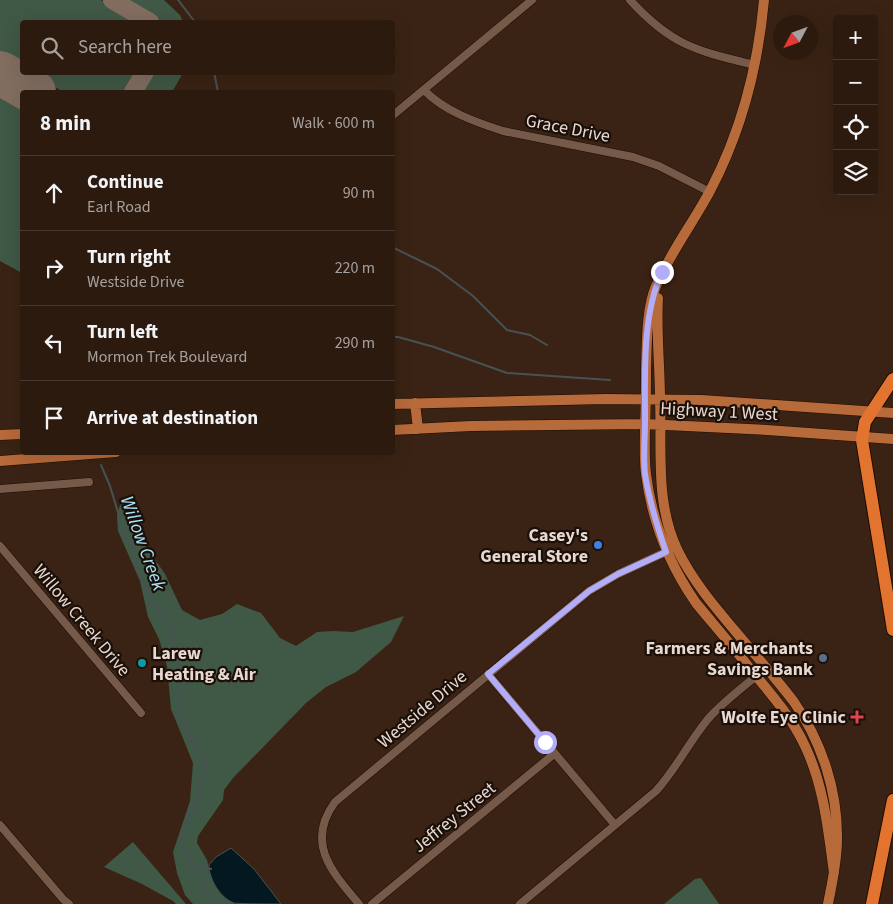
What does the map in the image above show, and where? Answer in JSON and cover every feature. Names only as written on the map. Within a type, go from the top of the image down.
[{"type":"highway","points":[[893,380],[871,411],[865,422],[862,436],[893,630]]},
{"type":"highway","points":[[873,904],[893,800]]},
{"type":"highway","points":[[873,904],[893,830]]},
{"type":"main road","points":[[764,0],[756,65],[737,128],[710,192],[662,272],[655,288],[651,307],[645,400],[645,473],[652,509],[666,552],[684,586],[787,714],[805,745],[826,816],[834,873]]},
{"type":"main road","points":[[662,272],[658,295],[657,319],[662,486],[668,521],[677,548],[690,571],[709,599],[794,703],[816,740],[824,760],[834,800],[836,822],[837,848],[828,904]]},
{"type":"main road","name":"Highway 1 West","points":[[395,404],[604,399],[702,400],[893,413]]},
{"type":"main road","points":[[415,402],[418,429]]},
{"type":"main road","name":"Highway 1 West","points":[[395,430],[471,426],[645,424],[893,439]]},
{"type":"main road","points":[[0,435],[20,434]]},
{"type":"main road","points":[[0,461],[77,455]]},
{"type":"street","points":[[395,114],[532,0]]},
{"type":"street","points":[[630,0],[652,23],[678,42],[706,53],[756,65]]},
{"type":"street","name":"Grace Drive","points":[[424,90],[437,102],[487,126],[633,157],[659,166],[710,192]]},
{"type":"street","points":[[0,489],[89,482]]},
{"type":"street","name":"Willow Creek Drive","points":[[0,546],[141,713]]},
{"type":"street","name":"Westside Drive","points":[[359,904],[336,876],[327,861],[323,841],[325,820],[328,812],[341,796],[593,588],[618,574],[677,548]]},
{"type":"street","points":[[520,904],[656,791],[709,719],[766,668]]},
{"type":"street","points":[[488,674],[615,826]]},
{"type":"street","name":"Jeffrey Street","points":[[372,904],[554,754]]},
{"type":"street","points":[[0,826],[69,904]]},
{"type":"green space","points":[[0,0],[101,0],[135,20],[20,20],[20,68],[0,56]]},
{"type":"green space","points":[[122,0],[164,0],[180,15],[182,20],[155,20]]},
{"type":"green space","points":[[33,75],[138,75],[128,90],[60,90]]},
{"type":"green space","points":[[150,75],[182,75],[173,90],[140,90]]},
{"type":"green space","points":[[0,90],[20,102],[20,272],[0,261]]},
{"type":"green space","points":[[123,500],[133,502],[138,535],[165,574],[182,610],[200,620],[222,614],[237,604],[261,613],[280,638],[296,646],[317,632],[353,632],[404,616],[391,642],[356,672],[326,687],[306,703],[233,778],[224,790],[223,800],[198,836],[197,843],[207,860],[210,874],[223,895],[235,904],[193,904],[185,895],[177,873],[173,852],[190,801],[193,763],[171,709],[167,666],[159,639],[148,617],[140,581],[118,531],[117,516]]},
{"type":"green space","points":[[133,842],[186,904],[176,904],[142,884],[104,867]]},
{"type":"green space","points":[[701,878],[719,904],[664,904],[695,879]]},
{"type":"water","points":[[231,848],[254,869],[281,904],[234,903],[224,897],[213,882],[209,865],[216,857]]},
{"type":"waterway","name":"Willow Creek","points":[[178,0],[193,20]]},
{"type":"waterway","name":"Willow Creek","points":[[215,75],[218,90]]},
{"type":"waterway","points":[[395,248],[437,269],[473,296],[507,330],[530,335],[547,345]]},
{"type":"waterway","points":[[395,337],[434,347],[507,373],[610,380]]},
{"type":"waterway","name":"Willow Creek","points":[[101,465],[152,604],[167,620],[177,649],[180,681],[180,715],[187,732],[205,762],[201,786],[180,842],[216,904]]},
{"type":"waterway","points":[[192,864],[211,869]]},
{"type":"taxiway","points":[[112,0],[147,20]]},
{"type":"taxiway","points":[[134,90],[143,75]]},
{"type":"runway","points":[[0,73],[30,90]]},
{"type":"place","name":"Casey's General Store","points":[[598,545]]},
{"type":"place","name":"Farmers & Merchants Savings Bank","points":[[823,658]]},
{"type":"place","name":"Larew Heating & Air","points":[[142,663]]},
{"type":"place","name":"Wolfe Eye Clinic","points":[[857,717]]},
{"type":"route","points":[[545,742],[488,674],[589,591],[618,574],[666,552],[652,509],[645,473],[646,360],[652,300],[662,272]]}]
